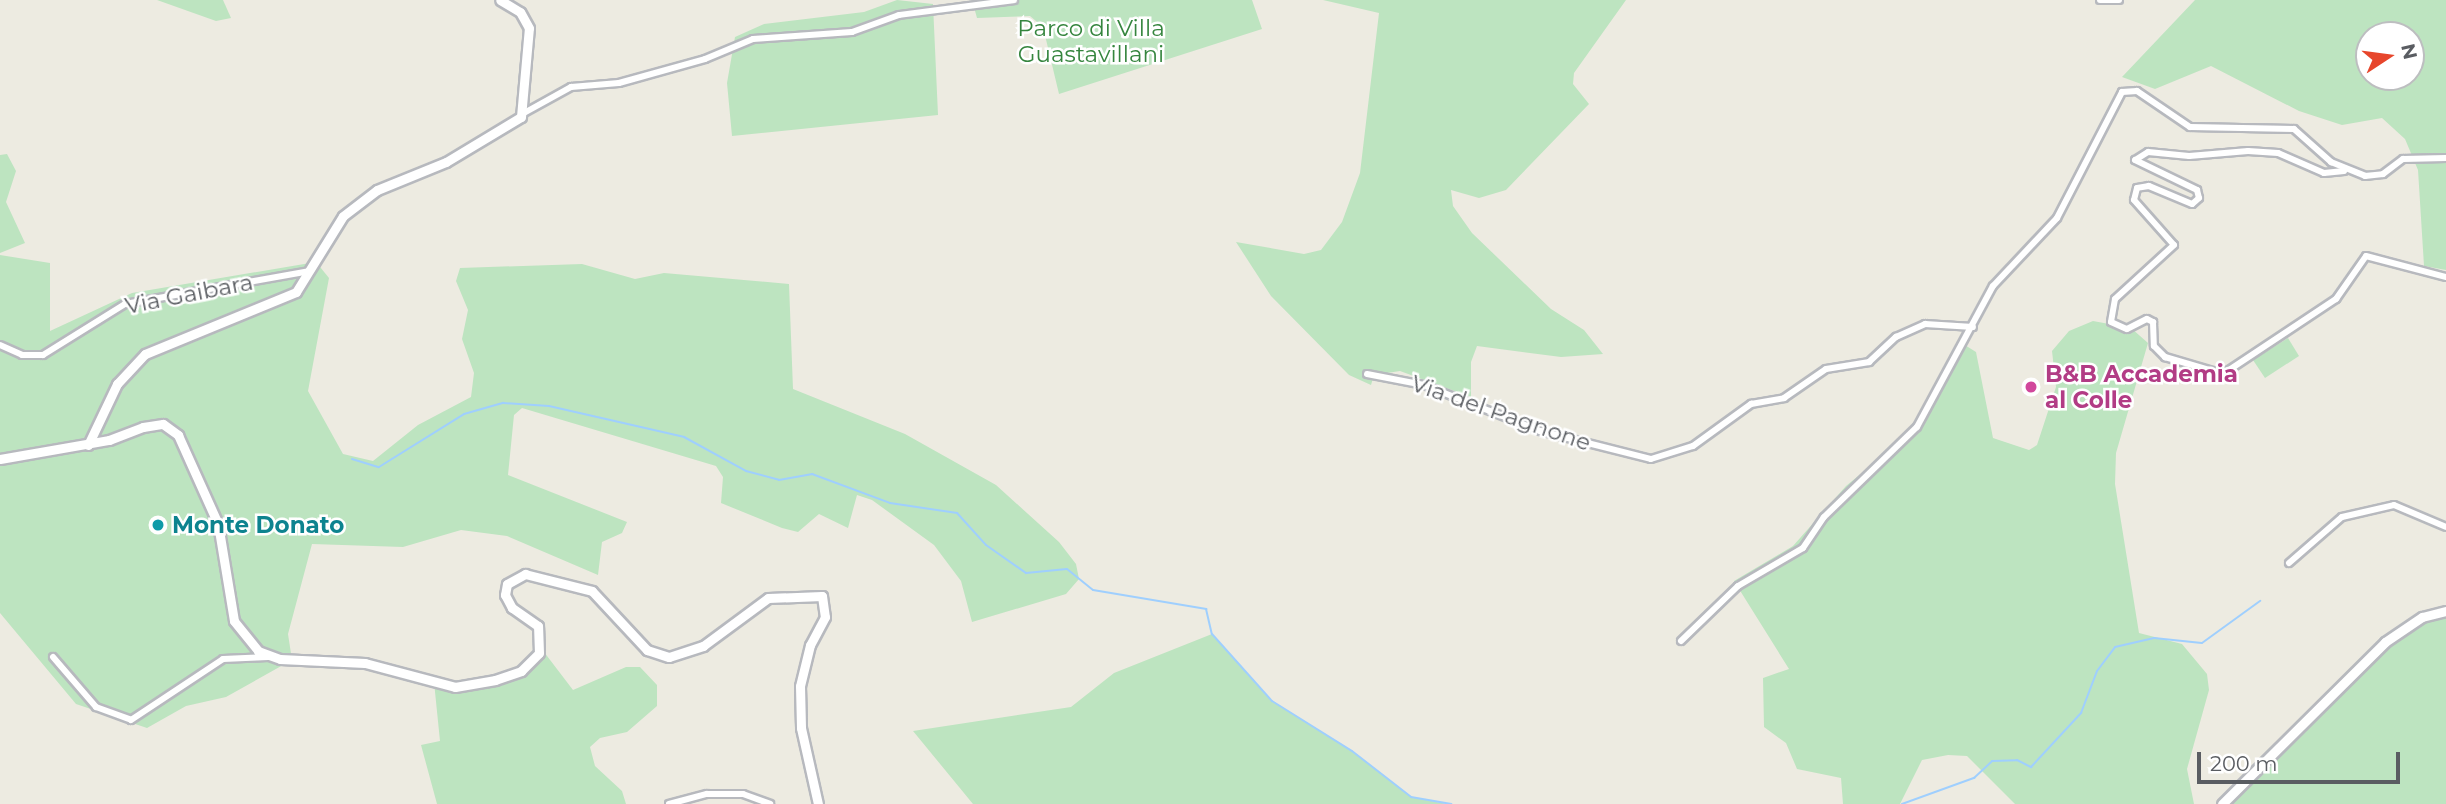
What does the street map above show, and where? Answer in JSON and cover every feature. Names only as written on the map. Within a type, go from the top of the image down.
[{"type":"street","points":[[499,0],[527,19],[524,113]]},
{"type":"street","points":[[88,444],[117,384],[145,354],[193,330],[276,304],[296,292],[343,216],[377,190],[446,162],[524,113],[570,88],[619,83],[705,59],[753,38],[852,32],[899,15],[1014,0]]},
{"type":"street","points":[[2100,0],[2119,0]]},
{"type":"street","points":[[1681,641],[1738,586],[1803,548],[1824,517],[1917,427],[1993,286],[2057,218],[2122,92],[2137,91],[2190,127],[2294,129],[2346,171]]},
{"type":"street","points":[[2446,158],[2403,159],[2376,177],[2346,171],[2323,173],[2278,153],[2148,152],[2136,160],[2138,165],[2185,183],[2197,190],[2199,198],[2192,204],[2149,186],[2137,188],[2134,200],[2174,245],[2115,299],[2108,315],[2118,329],[2153,322],[2154,346],[2165,357],[2223,374],[2336,299],[2366,256],[2446,277]]},
{"type":"street","name":"Via Gaibara","points":[[0,345],[22,355],[43,355],[125,304],[310,271]]},
{"type":"street","name":"Via del Pagnone","points":[[1367,374],[1388,375],[1466,399],[1559,437],[1651,459],[1693,446],[1751,404],[1784,398],[1826,369],[1869,362],[1896,337],[1924,324],[1973,327]]},
{"type":"street","points":[[0,459],[88,444],[163,424],[178,435],[218,524],[234,621],[258,651],[280,659]]},
{"type":"street","points":[[2289,563],[2342,517],[2394,505],[2446,527]]},
{"type":"street","points":[[53,657],[96,707],[131,720],[223,659],[366,663],[455,687],[495,680],[521,671],[540,653],[538,626],[512,608],[505,595],[507,584],[525,574],[592,591],[626,633],[647,650],[669,657],[703,646],[768,598],[812,593],[828,606],[810,645],[800,686],[805,755],[818,804]]},
{"type":"street","points":[[2222,804],[2385,642],[2422,617],[2446,611]]},
{"type":"street","points":[[669,804],[707,794],[758,795],[770,804]]},
{"type":"green space","points":[[157,0],[223,0],[231,18],[216,21]]},
{"type":"green space","points":[[897,0],[933,4],[938,115],[732,136],[727,83],[735,37],[764,24],[864,12]]},
{"type":"green space","name":"Parco di Villa Guastavillani","points":[[972,0],[1252,0],[1262,29],[1059,94],[1043,27],[1030,16],[977,18]]},
{"type":"green space","points":[[1323,0],[1626,0],[1574,73],[1573,84],[1589,104],[1506,190],[1479,198],[1451,190],[1453,206],[1472,233],[1551,309],[1584,330],[1603,354],[1561,357],[1477,346],[1471,362],[1471,397],[1400,371],[1374,375],[1371,385],[1349,375],[1271,296],[1236,242],[1304,254],[1321,250],[1342,222],[1360,173],[1379,13]]},
{"type":"green space","points":[[2195,0],[2446,0],[2446,270],[2424,266],[2418,170],[2405,139],[2382,118],[2342,125],[2299,111],[2211,66],[2155,89],[2122,77]]},
{"type":"green space","points":[[7,154],[16,171],[6,202],[25,243],[0,253],[0,155]]},
{"type":"green space","points":[[0,255],[50,263],[50,331],[132,293],[316,262],[329,278],[308,391],[343,454],[373,461],[418,425],[471,397],[474,373],[462,339],[468,310],[456,281],[460,268],[582,264],[635,279],[664,273],[789,284],[793,389],[905,434],[996,485],[1059,542],[1076,564],[1079,579],[1066,594],[972,622],[961,581],[934,545],[872,500],[857,495],[848,528],[819,514],[798,532],[782,528],[721,503],[723,477],[716,466],[522,408],[514,415],[508,475],[627,522],[622,533],[602,542],[598,575],[507,536],[461,530],[403,547],[312,544],[288,634],[292,660],[226,697],[186,706],[147,728],[76,704],[0,613]]},
{"type":"green space","points":[[2093,321],[2131,328],[2148,343],[2116,453],[2115,484],[2139,633],[2182,644],[2207,674],[2209,690],[2187,769],[2194,804],[2015,804],[1967,756],[1948,755],[1922,760],[1900,804],[1843,804],[1841,778],[1797,769],[1786,743],[1764,727],[1763,678],[1789,669],[1734,581],[1793,546],[1846,486],[1902,440],[1940,394],[1960,342],[1976,352],[1993,438],[2029,450],[2037,445],[2056,387],[2052,351],[2069,331]]},
{"type":"green space","points":[[2288,338],[2299,356],[2265,378],[2253,360]]},
{"type":"green space","points":[[2446,613],[2446,804],[2225,804],[2373,662],[2415,627]]},
{"type":"green space","points":[[1212,634],[1272,701],[1352,751],[1411,797],[1447,804],[973,804],[913,731],[1071,707],[1114,673]]},
{"type":"green space","points":[[544,652],[573,690],[626,667],[640,667],[657,685],[657,706],[627,732],[600,738],[590,747],[595,766],[622,791],[626,804],[437,804],[421,745],[440,741],[434,682],[466,686],[530,665]]},
{"type":"waterway","points":[[352,459],[379,467],[464,414],[503,403],[549,406],[684,437],[746,471],[779,480],[812,474],[890,503],[957,513],[986,545],[1026,573],[1067,569],[1093,590],[1206,609],[1212,634],[1272,701],[1352,751],[1411,797],[1451,804]]},
{"type":"waterway","points":[[1902,804],[1974,778],[1992,761],[2017,760],[2031,767],[2081,713],[2097,671],[2115,647],[2154,638],[2202,643],[2260,601]]},
{"type":"place","name":"B&B Accademia al Colle","points":[[2031,387]]},
{"type":"place","name":"Monte Donato","points":[[158,525]]}]
